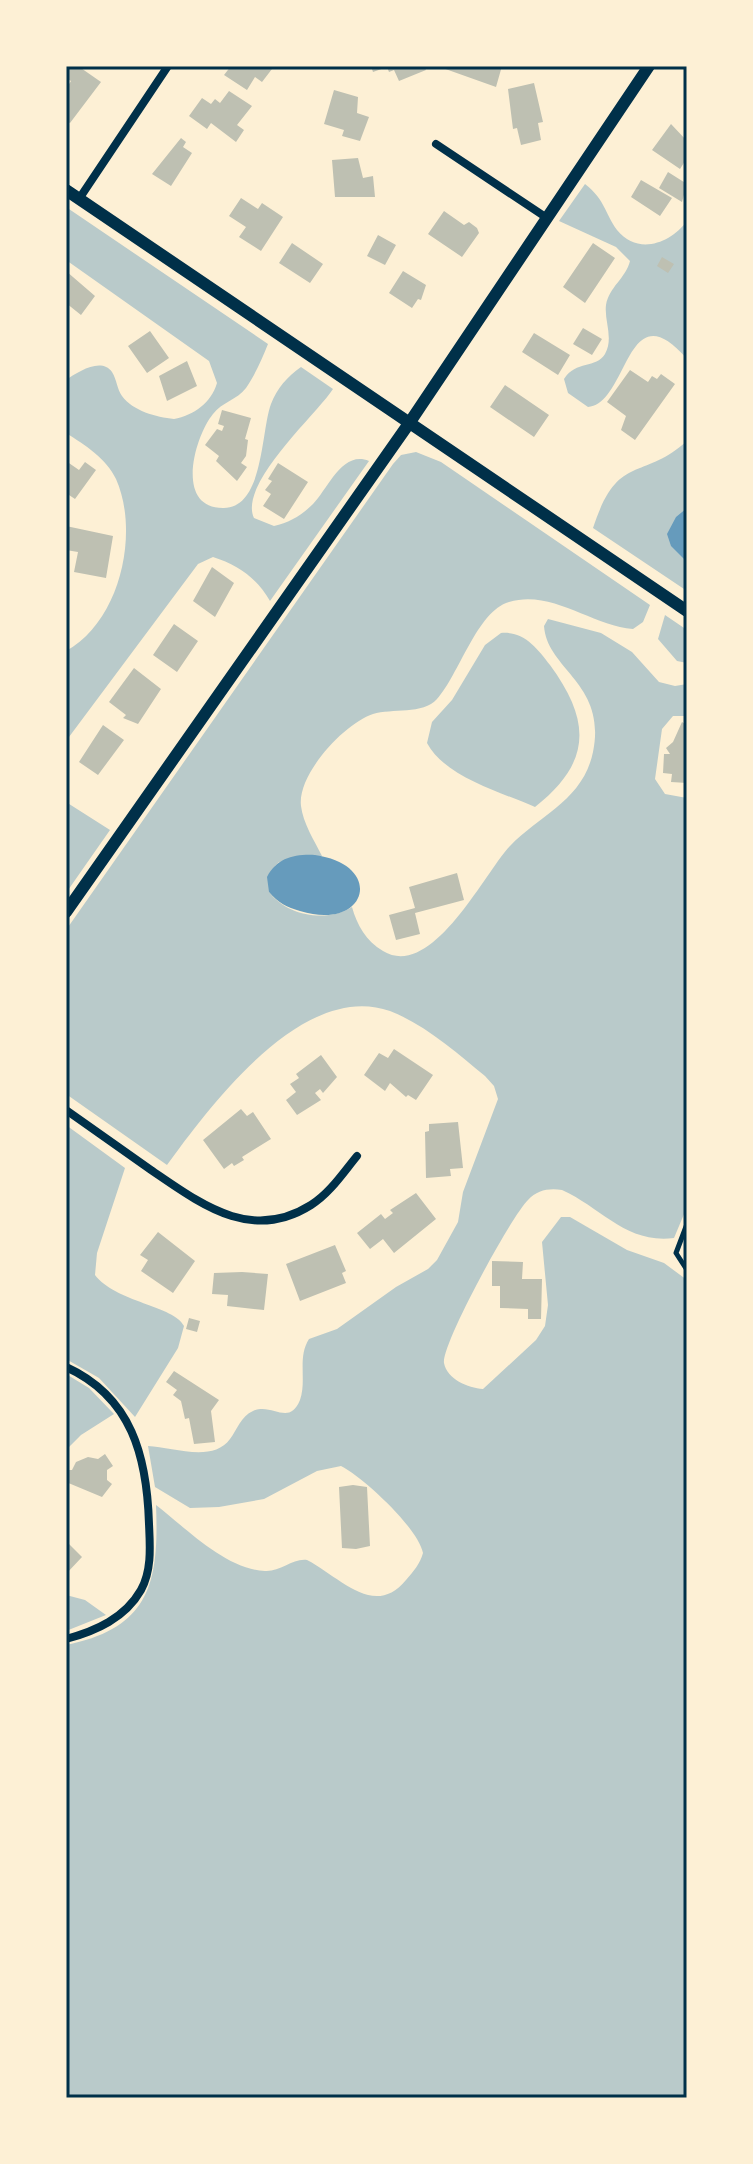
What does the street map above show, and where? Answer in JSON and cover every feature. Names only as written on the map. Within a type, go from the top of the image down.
[{"type":"street","points":[[79,199],[168,66]]},
{"type":"street","points":[[66,912],[410,422],[649,66]]},
{"type":"street","points":[[436,144],[547,218]]},
{"type":"street","points":[[66,190],[687,611]]},
{"type":"street","points":[[66,1110],[198,1202],[236,1219],[272,1220],[306,1208],[326,1193],[357,1156]]},
{"type":"street","points":[[66,1367],[100,1389],[135,1433],[147,1480],[150,1550],[147,1576],[127,1608],[94,1630],[66,1639]]},
{"type":"lane","points":[[687,1224],[676,1253],[687,1270]]},
{"type":"shaded area","points":[[585,184],[601,201],[617,230],[635,243],[654,244],[672,235],[687,221],[687,359],[667,341],[652,336],[640,342],[630,355],[602,401],[588,407],[568,393],[564,379],[574,369],[596,362],[605,354],[609,342],[606,305],[630,261],[616,247],[559,221]]},
{"type":"shaded area","points":[[66,207],[268,344],[246,388],[217,410],[200,438],[195,453],[194,484],[198,496],[208,505],[223,508],[236,505],[246,496],[259,466],[273,398],[283,383],[301,367],[333,389],[267,469],[252,504],[254,518],[274,526],[290,521],[313,504],[343,466],[359,459],[369,461],[270,601],[253,579],[231,564],[213,557],[198,564],[66,741],[66,651],[85,637],[112,598],[125,550],[126,525],[123,501],[112,471],[94,453],[66,433],[66,380],[89,367],[102,366],[112,372],[122,396],[132,406],[174,419],[201,407],[217,383],[209,361],[66,260]]},
{"type":"shaded area","points":[[687,441],[687,591],[593,528],[602,504],[622,478],[671,453]]},
{"type":"shaded area","points":[[416,452],[441,462],[650,605],[643,622],[633,629],[602,622],[541,600],[525,599],[498,608],[478,630],[445,688],[431,704],[373,714],[349,728],[325,751],[307,779],[301,806],[306,825],[322,856],[279,862],[272,872],[269,892],[277,900],[297,912],[319,916],[352,907],[360,926],[372,942],[383,951],[402,956],[420,951],[456,920],[510,846],[571,794],[588,769],[595,729],[592,709],[548,641],[544,626],[548,619],[601,633],[632,652],[659,682],[675,686],[687,684],[687,716],[673,716],[662,729],[655,779],[665,794],[687,798],[687,1207],[674,1238],[657,1238],[628,1230],[562,1190],[535,1194],[508,1229],[479,1280],[454,1332],[444,1363],[449,1374],[459,1382],[483,1389],[536,1340],[545,1326],[548,1305],[542,1242],[561,1217],[570,1217],[627,1250],[664,1263],[687,1280],[687,2098],[66,2098],[66,1645],[116,1627],[133,1613],[144,1597],[155,1557],[156,1505],[207,1546],[235,1563],[265,1571],[307,1560],[344,1584],[369,1595],[382,1596],[394,1591],[414,1571],[423,1553],[411,1531],[389,1505],[341,1466],[317,1471],[264,1499],[219,1507],[190,1508],[155,1487],[148,1446],[192,1452],[213,1450],[230,1439],[249,1413],[267,1409],[285,1413],[296,1408],[302,1392],[305,1346],[309,1339],[337,1329],[437,1260],[458,1222],[463,1192],[498,1099],[494,1086],[485,1076],[428,1031],[390,1011],[357,1006],[324,1014],[293,1031],[262,1054],[208,1112],[167,1165],[66,1094],[66,930],[393,464],[401,455]]},
{"type":"shaded area","points":[[665,615],[687,630],[687,663],[677,661],[658,639]]},
{"type":"shaded area","points":[[501,633],[523,638],[540,653],[563,685],[578,723],[576,757],[554,790],[535,807],[460,774],[435,755],[427,743],[432,722],[452,700],[485,645]]},
{"type":"shaded area","points":[[66,802],[110,830],[66,893]]},
{"type":"shaded area","points":[[66,1125],[125,1168],[97,1253],[95,1275],[116,1292],[169,1313],[184,1326],[178,1348],[135,1417],[99,1378],[66,1359]]},
{"type":"shaded area","points":[[66,1374],[89,1388],[114,1414],[81,1435],[66,1450]]},
{"type":"shaded area","points":[[66,1595],[85,1600],[106,1615],[66,1631]]},
{"type":"water","points":[[687,508],[687,562],[671,546],[667,534],[676,517]]},
{"type":"water","points":[[300,855],[315,855],[337,861],[352,871],[359,883],[359,895],[353,905],[341,913],[323,915],[300,911],[283,904],[269,892],[267,877],[276,865]]},
{"type":"building","points":[[70,66],[78,66],[101,82],[70,123],[66,121],[66,89],[71,81],[66,78],[66,71]]},
{"type":"building","points":[[231,66],[268,66],[272,69],[262,82],[255,77],[247,90],[224,75]]},
{"type":"building","points":[[371,66],[424,66],[426,70],[399,81],[394,70],[389,72],[387,67],[373,72]]},
{"type":"building","points":[[437,66],[502,66],[496,87]]},
{"type":"building","points":[[534,83],[543,122],[538,123],[541,140],[521,145],[517,128],[513,129],[508,89]]},
{"type":"building","points":[[334,90],[358,97],[357,113],[369,117],[360,141],[342,136],[344,130],[324,124]]},
{"type":"building","points":[[229,91],[252,106],[237,125],[244,130],[236,142],[211,123],[207,129],[189,116],[202,98],[211,104],[215,99],[220,103]]},
{"type":"building","points":[[671,124],[687,141],[687,158],[680,169],[652,150]]},
{"type":"building","points":[[181,138],[186,142],[183,147],[192,153],[171,186],[152,174]]},
{"type":"building","points":[[358,158],[363,178],[373,176],[375,197],[335,197],[332,160]]},
{"type":"building","points":[[668,172],[687,184],[682,202],[659,188]]},
{"type":"building","points":[[641,180],[672,198],[660,216],[631,197]]},
{"type":"building","points":[[241,198],[258,209],[262,203],[283,217],[261,251],[239,237],[246,227],[229,216]]},
{"type":"building","points":[[444,211],[464,225],[469,222],[479,233],[462,257],[428,234]]},
{"type":"building","points":[[378,235],[396,245],[385,265],[367,256]]},
{"type":"building","points":[[292,243],[323,264],[310,283],[279,263]]},
{"type":"building","points":[[593,243],[615,258],[585,303],[563,287]]},
{"type":"building","points":[[662,257],[674,264],[668,273],[657,266]]},
{"type":"building","points":[[66,271],[95,296],[81,315],[66,303]]},
{"type":"building","points":[[403,271],[426,285],[421,300],[418,299],[412,308],[389,293]]},
{"type":"building","points":[[583,328],[602,339],[592,355],[573,344]]},
{"type":"building","points":[[150,331],[169,358],[147,373],[128,346]]},
{"type":"building","points":[[534,333],[570,355],[558,375],[522,352]]},
{"type":"building","points":[[187,361],[197,386],[167,401],[159,376]]},
{"type":"building","points":[[630,370],[648,382],[652,376],[657,379],[661,374],[675,384],[635,440],[621,430],[626,416],[607,402]]},
{"type":"building","points":[[505,385],[549,415],[534,437],[490,407]]},
{"type":"building","points":[[222,410],[251,418],[245,439],[248,440],[246,456],[241,463],[247,467],[237,481],[216,461],[219,456],[205,445],[217,429],[222,431],[224,426],[218,424]]},
{"type":"building","points":[[66,461],[79,470],[85,462],[96,470],[75,499],[66,493]]},
{"type":"building","points":[[278,463],[308,482],[284,519],[263,506],[271,494],[265,490],[272,481],[268,479]]},
{"type":"building","points":[[66,526],[113,536],[106,578],[74,572],[78,552],[66,550]]},
{"type":"building","points":[[212,567],[234,583],[215,617],[193,601]]},
{"type":"building","points":[[174,624],[198,641],[177,672],[153,655]]},
{"type":"building","points":[[134,668],[161,689],[138,724],[123,718],[126,715],[109,702]]},
{"type":"building","points":[[682,722],[687,725],[687,783],[671,782],[672,774],[663,773],[664,754],[670,754],[666,748],[673,742]]},
{"type":"building","points":[[103,725],[124,740],[98,775],[79,762]]},
{"type":"building","points":[[457,873],[464,900],[415,913],[420,934],[396,940],[389,915],[415,908],[409,887]]},
{"type":"building","points":[[394,1049],[433,1075],[416,1100],[408,1095],[406,1097],[390,1083],[385,1091],[364,1075],[379,1053],[388,1058]]},
{"type":"building","points":[[321,1055],[337,1077],[323,1093],[320,1089],[315,1093],[321,1100],[297,1115],[286,1100],[296,1092],[290,1084],[299,1078],[296,1074]]},
{"type":"building","points":[[241,1109],[247,1116],[253,1112],[271,1139],[242,1157],[244,1160],[224,1169],[203,1140]]},
{"type":"building","points":[[458,1122],[463,1168],[450,1169],[451,1176],[426,1178],[425,1132],[429,1131],[429,1124]]},
{"type":"building","points":[[416,1193],[436,1219],[394,1253],[383,1239],[370,1249],[357,1233],[381,1214],[385,1219],[393,1213],[390,1210]]},
{"type":"building","points":[[158,1232],[195,1261],[173,1293],[141,1271],[148,1260],[140,1255]]},
{"type":"building","points":[[335,1245],[346,1271],[342,1273],[346,1283],[300,1301],[286,1264]]},
{"type":"building","points":[[492,1261],[523,1262],[522,1279],[542,1279],[541,1319],[528,1319],[528,1309],[500,1308],[500,1286],[492,1286]]},
{"type":"building","points":[[214,1273],[268,1274],[264,1310],[227,1306],[228,1295],[212,1294]]},
{"type":"building","points":[[189,1318],[200,1321],[197,1332],[186,1329]]},
{"type":"building","points":[[174,1371],[219,1400],[211,1411],[215,1442],[194,1444],[189,1418],[185,1419],[181,1401],[173,1395],[177,1390],[166,1382]]},
{"type":"building","points":[[105,1454],[113,1466],[107,1470],[107,1480],[112,1484],[102,1497],[66,1482],[66,1470],[72,1470],[76,1462],[88,1457],[98,1459]]},
{"type":"building","points":[[339,1487],[367,1487],[370,1546],[356,1549],[342,1548]]},
{"type":"building","points":[[66,1541],[82,1557],[66,1574]]}]
